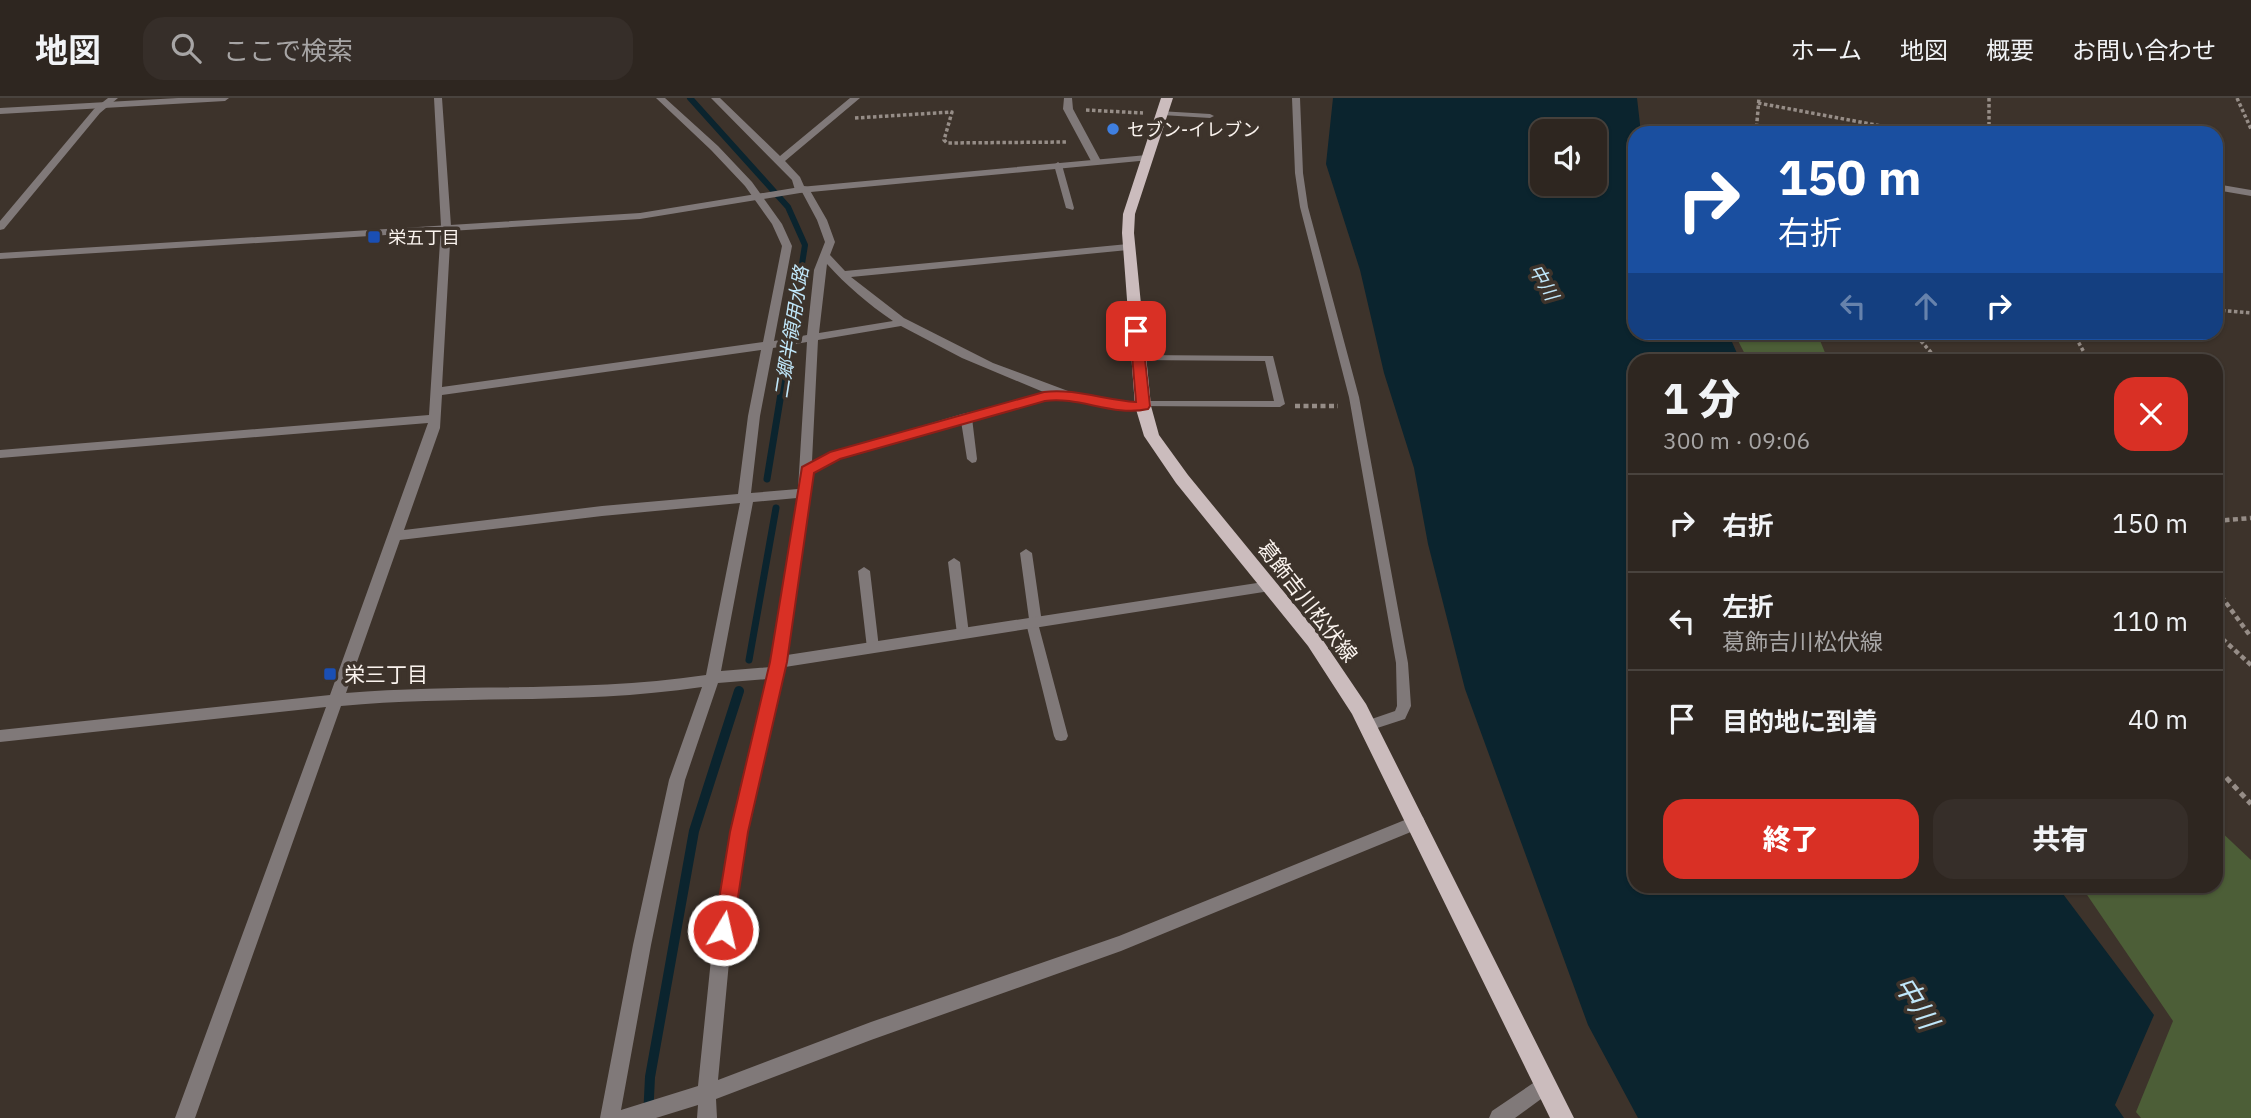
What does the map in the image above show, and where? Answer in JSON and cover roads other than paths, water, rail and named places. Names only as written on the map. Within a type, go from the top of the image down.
[{"type":"main road","name":"葛飾吉川松伏線","points":[[1164,108],[1129,214],[1128,247],[1143,405],[1152,436],[1162,454],[1314,641],[1368,726],[1562,1118]]},
{"type":"street","points":[[0,227],[103,105],[114,98]]},
{"type":"street","points":[[0,111],[225,98]]},
{"type":"street","points":[[185,1118],[434,428],[446,226],[438,98]]},
{"type":"street","points":[[610,1118],[642,945],[677,780],[712,679],[746,497],[754,416],[787,246],[780,230],[756,195],[698,131],[660,98]]},
{"type":"street","points":[[707,1118],[707,1093],[723,930],[739,832],[778,667],[805,493],[812,338],[820,270],[830,242],[828,233],[797,179],[715,98]]},
{"type":"street","points":[[779,161],[856,98]]},
{"type":"street","points":[[1068,98],[1068,109],[1096,161]]},
{"type":"street","points":[[0,256],[446,226],[640,216],[756,195],[1147,158]]},
{"type":"street","points":[[2223,188],[2251,193]]},
{"type":"street","points":[[841,275],[1128,247]]},
{"type":"street","points":[[826,257],[853,287],[899,323],[929,339],[1058,394],[1112,405],[1143,405]]},
{"type":"street","points":[[436,392],[769,345],[899,323]]},
{"type":"street","points":[[0,454],[434,419]]},
{"type":"street","points":[[807,471],[835,456]]},
{"type":"street","points":[[394,536],[746,497],[805,493]]},
{"type":"street","points":[[0,736],[334,701],[437,694],[602,691],[680,686],[873,648],[1270,586]]},
{"type":"street","points":[[625,1118],[707,1093],[871,1031],[1121,943],[1417,822]]},
{"type":"street","points":[[1499,1118],[1545,1084]]},
{"type":"lane","points":[[1296,98],[1299,173],[1304,207],[1356,407],[1402,663],[1404,706],[1400,715],[1368,726]]},
{"type":"lane","points":[[1164,108],[1210,116]]},
{"type":"lane","points":[[1058,165],[1070,208]]},
{"type":"lane","points":[[1140,358],[1269,358],[1280,404],[1143,405]]},
{"type":"lane","points":[[835,456],[967,416],[1058,394]]},
{"type":"lane","points":[[967,416],[972,459]]},
{"type":"lane","points":[[1026,553],[1034,623],[1061,736]]},
{"type":"lane","points":[[954,562],[963,634]]},
{"type":"lane","points":[[864,570],[873,648]]},
{"type":"water","name":"中川","points":[[1333,98],[1637,98],[1640,126],[1628,126],[1628,340],[1731,340],[1737,354],[1628,354],[1628,893],[2062,893],[2154,1015],[2115,1105],[2124,1118],[1638,1118],[1588,1025],[1465,689],[1428,544],[1414,468],[1384,373],[1360,270],[1326,164]]},
{"type":"waterway","name":"二郷半領用水路","points":[[690,98],[788,207],[805,245],[787,358]]},
{"type":"waterway","name":"二郷半領用水路","points":[[767,479],[787,357]]},
{"type":"waterway","name":"二郷半領用水路","points":[[749,660],[776,508]]},
{"type":"waterway","name":"二郷半領用水路","points":[[648,1118],[650,1077],[694,831],[739,691]]},
{"type":"place","name":"セブン-イレブン","points":[[1113,129]]},
{"type":"place","name":"栄五丁目","points":[[374,237]]},
{"type":"place","name":"栄三丁目","points":[[330,674]]}]
